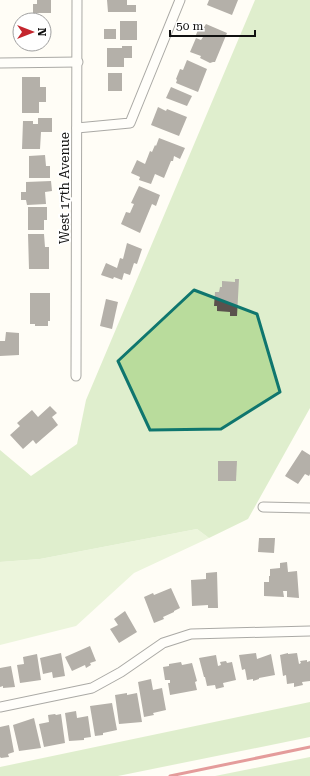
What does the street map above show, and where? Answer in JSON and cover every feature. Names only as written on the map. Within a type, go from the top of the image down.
[{"type":"street","name":"West 17th Avenue","points":[[76,376],[77,0]]},
{"type":"street","points":[[77,128],[130,123],[180,0]]},
{"type":"street","points":[[0,63],[78,62]]},
{"type":"street","points":[[263,507],[310,508]]},
{"type":"street","points":[[0,707],[92,688],[121,672],[164,642],[191,634],[310,631]]},
{"type":"highlighted area","points":[[194,290],[257,314],[280,392],[221,429],[150,430],[118,361]]},
{"type":"green space","points":[[255,0],[310,0],[310,408],[248,519],[209,538],[197,529],[40,559],[0,562],[0,450],[31,476],[77,444],[86,400]]},
{"type":"green space","points":[[197,529],[209,538],[134,573],[76,626],[0,645],[0,562],[40,559]]},
{"type":"green space","points":[[310,702],[310,737],[118,776],[0,776],[0,767]]},
{"type":"green space","points":[[310,757],[310,776],[215,776]]},
{"type":"building","points":[[37,0],[51,0],[51,12],[33,12],[33,4],[37,4]]},
{"type":"building","points":[[107,0],[127,0],[127,5],[136,5],[136,12],[108,12]]},
{"type":"building","points":[[209,0],[238,0],[232,15],[207,5]]},
{"type":"building","points":[[120,21],[137,21],[137,40],[120,40]]},
{"type":"building","points":[[206,24],[227,33],[215,62],[210,63],[200,58],[201,56],[190,52],[196,38],[201,40],[203,37],[196,35],[199,27],[203,29]]},
{"type":"building","points":[[104,29],[116,29],[116,39],[104,39]]},
{"type":"building","points":[[122,46],[132,46],[132,58],[124,58],[124,67],[107,67],[107,48],[122,48]]},
{"type":"building","points":[[187,60],[207,69],[198,92],[176,83],[180,69],[183,70]]},
{"type":"building","points":[[108,73],[122,73],[122,91],[108,91]]},
{"type":"building","points":[[22,77],[40,77],[40,87],[46,87],[46,102],[39,102],[39,113],[22,113]]},
{"type":"building","points":[[171,87],[192,96],[187,106],[166,98]]},
{"type":"building","points":[[158,107],[187,117],[179,136],[151,125]]},
{"type":"building","points":[[38,118],[52,118],[52,132],[41,132],[40,149],[22,149],[23,121],[33,121],[33,124],[38,124]]},
{"type":"building","points":[[159,138],[185,148],[180,159],[174,156],[164,178],[155,174],[151,184],[139,180],[140,177],[131,173],[137,160],[145,164],[150,151],[152,152]]},
{"type":"building","points":[[45,155],[46,166],[50,166],[50,178],[29,178],[29,156]]},
{"type":"building","points":[[51,181],[52,191],[45,192],[46,204],[27,205],[26,200],[21,200],[21,192],[26,192],[26,182]]},
{"type":"building","points":[[139,186],[160,195],[156,206],[152,204],[140,233],[121,224],[126,212],[130,213],[134,204],[131,203]]},
{"type":"building","points":[[28,207],[47,207],[47,220],[44,220],[44,230],[28,230]]},
{"type":"building","points":[[28,234],[44,234],[45,247],[49,247],[49,269],[29,269]]},
{"type":"building","points":[[127,243],[142,249],[137,264],[134,263],[130,275],[124,273],[122,280],[101,275],[106,263],[117,268],[120,258],[123,259]]},
{"type":"building","points":[[235,279],[239,279],[237,316],[230,316],[230,312],[217,311],[217,306],[214,306],[215,292],[219,292],[220,287],[222,287],[222,281],[235,282]]},
{"type":"building","points":[[30,293],[50,293],[50,321],[48,321],[48,326],[35,326],[35,324],[30,324]]},
{"type":"building","points":[[106,299],[118,302],[112,329],[100,326]]},
{"type":"building","points":[[6,332],[19,333],[19,355],[0,356],[0,341],[5,341]]},
{"type":"building","points":[[50,406],[57,413],[52,417],[58,425],[36,444],[33,440],[23,449],[10,435],[20,426],[17,423],[32,410],[38,417]]},
{"type":"building","points":[[302,450],[310,455],[310,474],[309,476],[305,474],[298,484],[285,476]]},
{"type":"building","points":[[218,461],[237,461],[236,481],[218,481]]},
{"type":"building","points":[[259,538],[275,538],[274,553],[258,552]]},
{"type":"building","points":[[287,562],[288,572],[297,571],[299,598],[287,597],[287,591],[283,591],[284,597],[264,596],[264,582],[269,582],[270,569],[280,568],[280,563]]},
{"type":"building","points":[[217,572],[218,608],[208,608],[208,605],[192,606],[191,580],[206,579],[206,573]]},
{"type":"building","points":[[171,588],[180,608],[163,617],[164,619],[154,623],[144,597],[153,593],[154,595]]},
{"type":"building","points":[[125,611],[137,632],[119,643],[110,629],[118,625],[114,619]]},
{"type":"building","points":[[90,646],[96,661],[90,663],[91,665],[86,668],[85,665],[72,671],[65,657]]},
{"type":"building","points":[[61,653],[65,676],[53,678],[52,672],[43,674],[40,658]]},
{"type":"building","points":[[256,653],[257,659],[271,654],[275,675],[259,678],[253,681],[253,679],[247,680],[245,669],[242,670],[239,655]]},
{"type":"building","points":[[297,653],[299,664],[301,663],[300,661],[310,661],[310,681],[302,682],[303,685],[294,687],[294,683],[287,684],[286,675],[283,676],[280,655]]},
{"type":"building","points":[[37,654],[41,680],[20,683],[17,665],[24,664],[23,657]]},
{"type":"building","points":[[216,655],[218,666],[221,665],[220,662],[232,662],[236,680],[223,683],[224,687],[216,689],[215,685],[207,686],[199,658]]},
{"type":"building","points":[[181,662],[182,665],[192,663],[197,681],[195,682],[197,690],[170,695],[168,683],[170,683],[170,680],[165,680],[163,667],[169,666],[169,664]]},
{"type":"building","points":[[11,666],[15,687],[0,687],[0,668]]},
{"type":"building","points":[[151,679],[153,690],[162,688],[166,710],[144,717],[138,682]]},
{"type":"building","points":[[127,693],[127,695],[137,693],[142,722],[119,724],[115,695]]},
{"type":"building","points":[[112,703],[117,730],[95,736],[90,706]]},
{"type":"building","points":[[76,711],[77,718],[88,716],[91,737],[84,738],[84,740],[69,741],[65,713]]},
{"type":"building","points":[[61,714],[65,743],[44,747],[39,724],[49,722],[48,715]]},
{"type":"building","points":[[34,718],[41,748],[19,751],[13,725]]},
{"type":"building","points":[[9,725],[14,752],[8,754],[9,757],[1,758],[0,727]]},
{"type":"railway","points":[[170,776],[310,747]]}]
